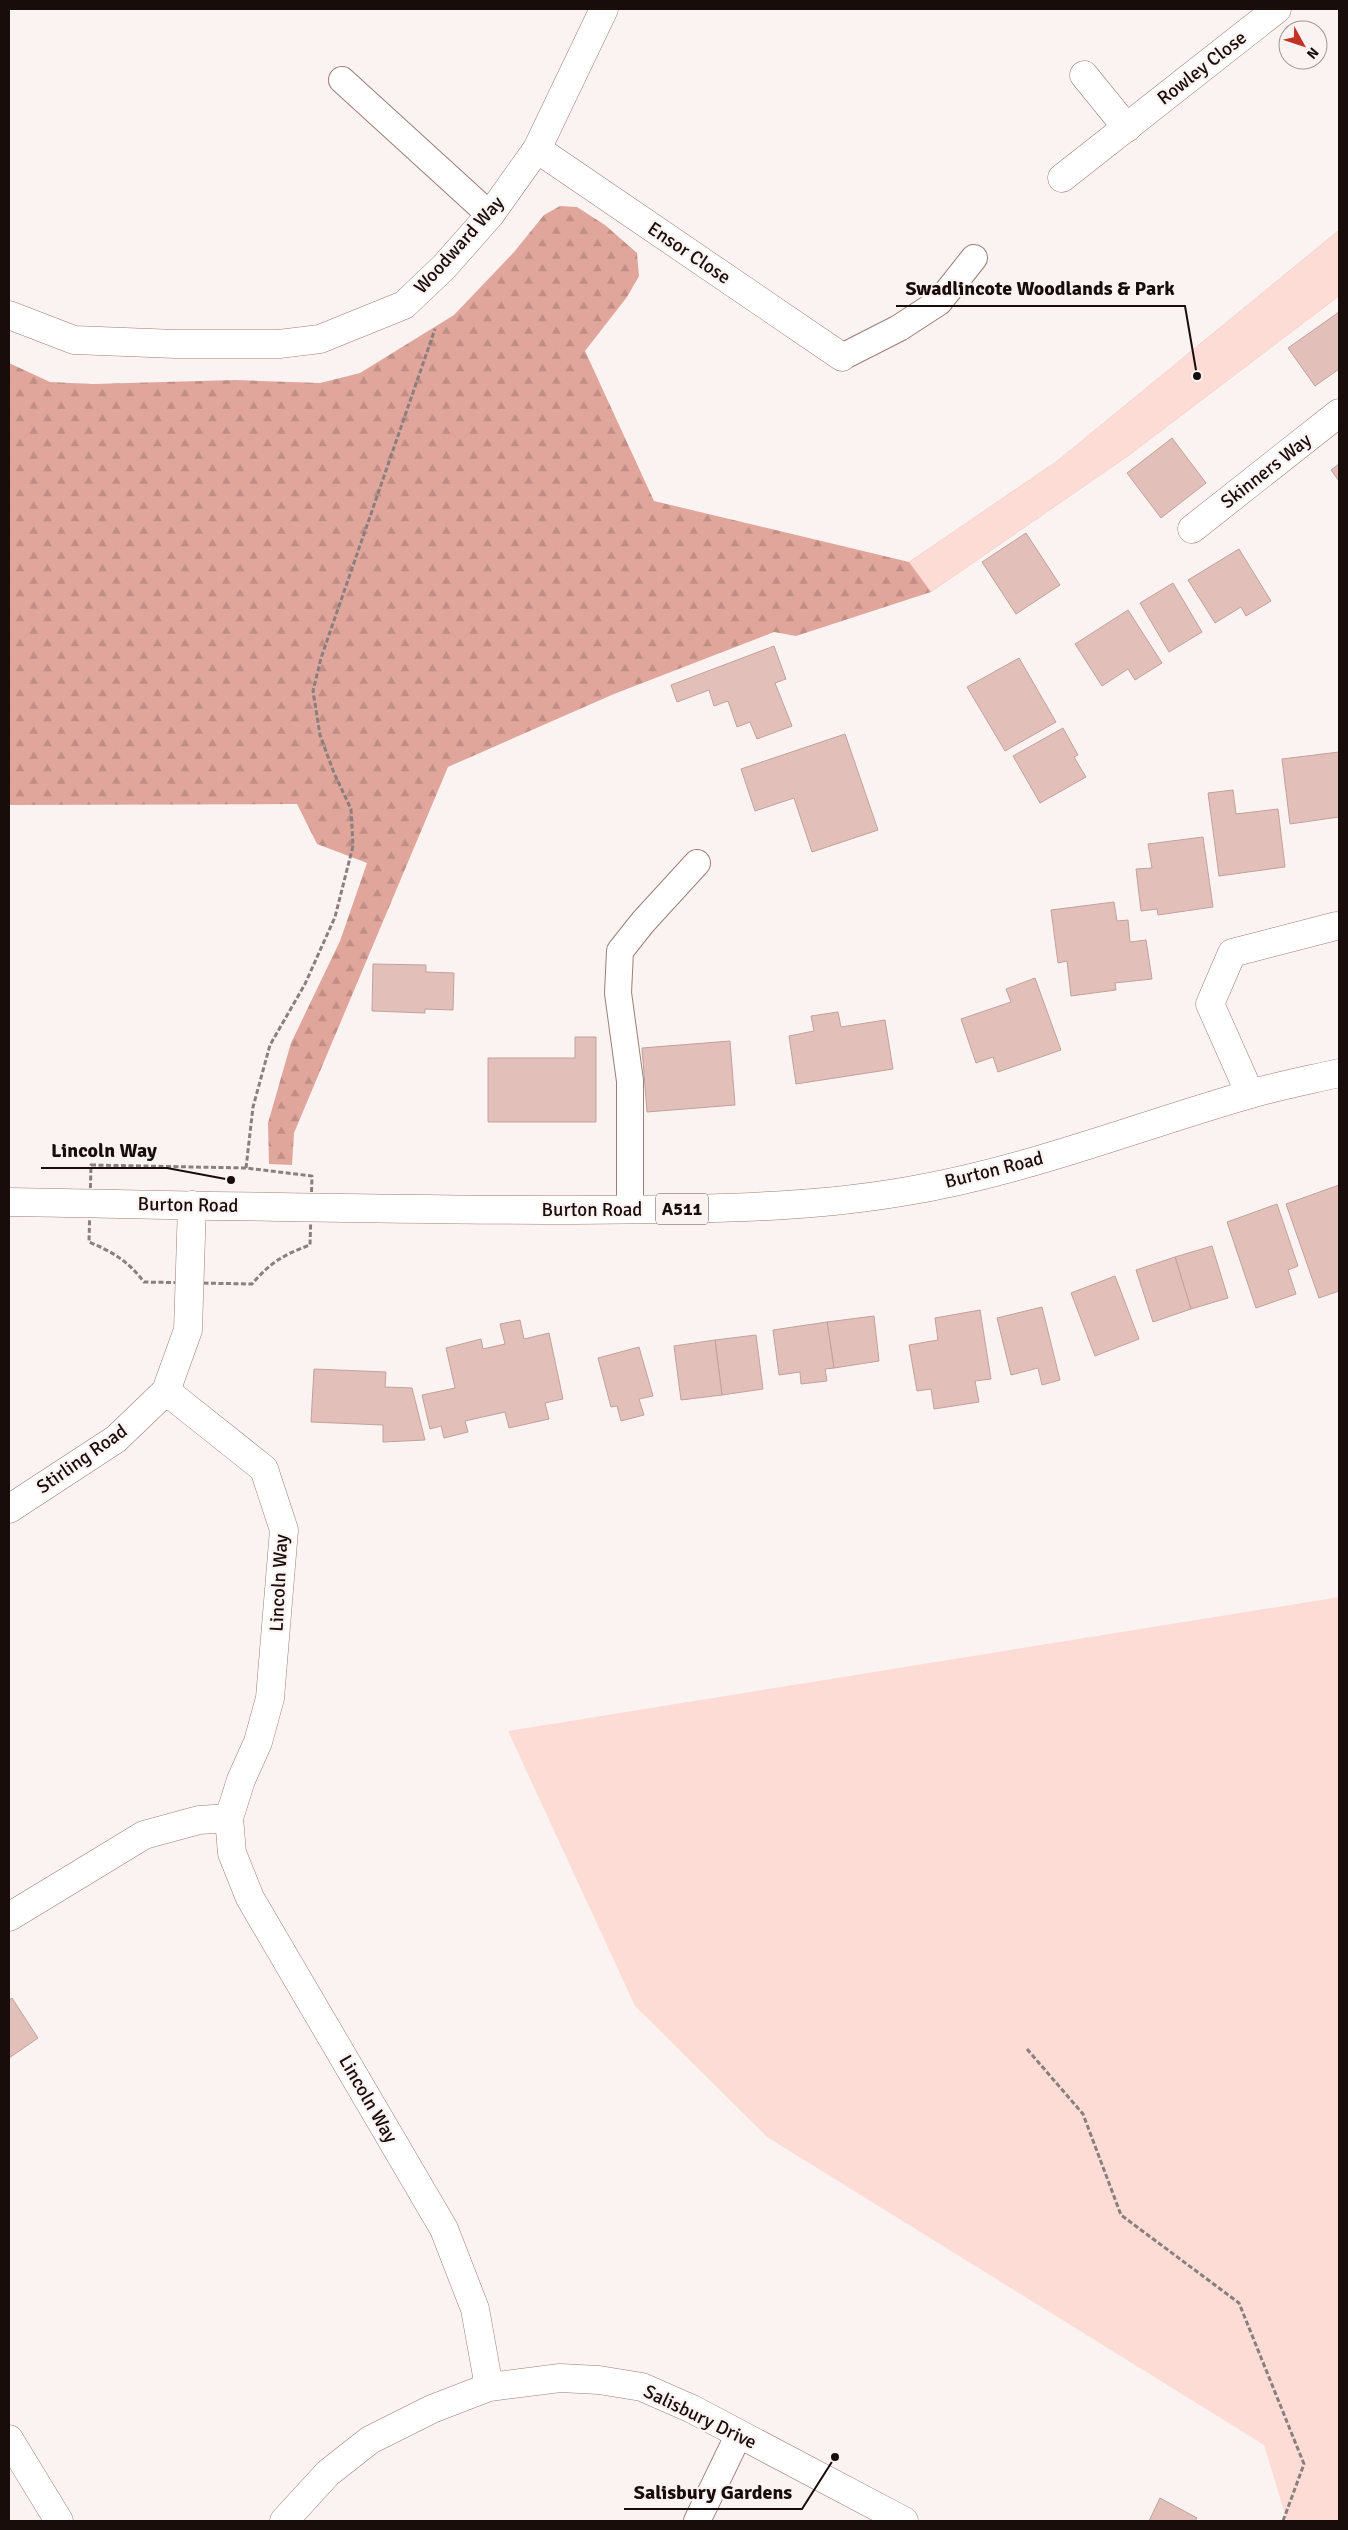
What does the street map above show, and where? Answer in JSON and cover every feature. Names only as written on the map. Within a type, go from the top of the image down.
[{"type":"main road","name":"Woodward Way","points":[[9,315],[74,340],[185,344],[279,344],[320,339],[404,306],[444,267],[490,215],[537,149],[604,9]]},
{"type":"main road","name":"Rowley Close","points":[[1062,178],[1277,9]]},
{"type":"main road","points":[[1084,75],[1127,128]]},
{"type":"main road","name":"Ensor Close","points":[[537,149],[842,357]]},
{"type":"main road","name":"Skinners Way","points":[[1192,529],[1339,413]]},
{"type":"main road","points":[[1250,1094],[1210,1004],[1232,953],[1336,926]]},
{"type":"main road","name":"Burton Road","points":[[9,1202],[271,1208],[630,1210],[698,1209],[813,1202],[902,1192],[973,1177],[1068,1151],[1250,1094],[1339,1073]]},
{"type":"main road","name":"Stirling Road","points":[[9,1509],[116,1440],[166,1390],[188,1330],[192,1205]]},
{"type":"main road","name":"Lincoln Way","points":[[166,1390],[264,1469],[284,1530],[270,1698],[258,1742],[241,1780],[229,1818],[232,1853],[250,1898],[444,2229],[475,2310],[490,2387]]},
{"type":"main road","points":[[9,1917],[144,1835],[199,1820],[229,1818]]},
{"type":"main road","name":"Salisbury Drive","points":[[284,2521],[328,2473],[370,2440],[432,2409],[490,2387],[560,2378],[598,2380],[642,2387],[692,2409],[904,2521]]},
{"type":"main road","points":[[9,2439],[59,2521]]},
{"type":"lane","points":[[342,80],[490,215]]},
{"type":"lane","points":[[842,357],[899,328],[939,302],[974,258]]},
{"type":"lane","points":[[630,1210],[630,1080],[618,993],[620,951],[643,922],[697,863]]},
{"type":"lane","points":[[697,2521],[739,2434]]},
{"type":"path","points":[[246,1168],[254,1107],[270,1045],[304,984],[335,918],[353,846],[351,809],[320,735],[313,692],[321,658],[436,327]]},
{"type":"path","points":[[1026,2049],[1083,2114],[1121,2216],[1239,2303],[1304,2464],[1283,2521]]},
{"type":"green space","points":[[560,206],[577,207],[605,225],[637,253],[639,276],[627,297],[585,351],[654,501],[909,562],[1057,461],[1339,230],[1339,296],[1128,456],[931,592],[796,636],[774,632],[614,694],[448,767],[294,1133],[292,1165],[269,1164],[268,1123],[291,1043],[340,941],[367,863],[317,844],[297,804],[9,805],[9,363],[50,382],[93,384],[235,380],[320,383],[360,373],[454,315],[514,252],[544,215]]},
{"type":"shaded area","points":[[1339,230],[1339,296],[1128,456],[931,592],[909,562],[1057,461]]},
{"type":"shaded area","points":[[1339,1597],[1339,2521],[1287,2521],[1264,2445],[767,2137],[635,2006],[508,1731]]},
{"type":"building","points":[[1339,312],[1339,369],[1315,386],[1288,348]]},
{"type":"building","points":[[1172,438],[1206,483],[1161,518],[1127,473]]},
{"type":"building","points":[[1339,464],[1339,481],[1331,470]]},
{"type":"building","points":[[1026,533],[1060,585],[1016,614],[982,562]]},
{"type":"building","points":[[1239,549],[1271,601],[1246,616],[1241,607],[1215,623],[1188,580]]},
{"type":"building","points":[[1173,583],[1202,632],[1169,652],[1140,603]]},
{"type":"building","points":[[1128,610],[1162,663],[1135,680],[1128,669],[1102,686],[1075,644]]},
{"type":"building","points":[[774,646],[786,679],[775,683],[792,726],[757,739],[750,722],[737,727],[728,701],[714,706],[709,690],[677,702],[671,685]]},
{"type":"building","points":[[1019,658],[1056,722],[1005,751],[967,687]]},
{"type":"building","points":[[1063,728],[1078,755],[1074,757],[1086,777],[1040,803],[1013,756]]},
{"type":"building","points":[[845,734],[878,830],[812,852],[794,798],[755,811],[741,769]]},
{"type":"building","points":[[1339,752],[1339,817],[1290,824],[1282,759]]},
{"type":"building","points":[[1233,790],[1236,814],[1278,809],[1285,867],[1219,876],[1208,793]]},
{"type":"building","points":[[1203,837],[1213,907],[1158,915],[1157,909],[1141,911],[1136,869],[1152,868],[1148,844]]},
{"type":"building","points":[[1114,902],[1117,921],[1128,920],[1130,942],[1146,940],[1152,979],[1115,983],[1116,990],[1071,996],[1067,961],[1058,963],[1051,910]]},
{"type":"building","points":[[373,964],[426,965],[426,972],[454,973],[453,1010],[425,1009],[425,1013],[372,1011]]},
{"type":"building","points":[[1035,978],[1061,1050],[998,1072],[993,1057],[976,1063],[961,1019],[1011,1002],[1006,989]]},
{"type":"building","points":[[838,1012],[841,1027],[885,1020],[893,1069],[796,1084],[789,1036],[814,1031],[811,1016]]},
{"type":"building","points":[[575,1037],[596,1037],[596,1122],[488,1122],[488,1058],[575,1058]]},
{"type":"building","points":[[730,1041],[735,1105],[647,1112],[642,1048]]},
{"type":"building","points":[[1339,1185],[1339,1291],[1319,1298],[1286,1204]]},
{"type":"building","points":[[1277,1204],[1298,1266],[1288,1270],[1296,1294],[1256,1308],[1227,1222]]},
{"type":"building","points":[[1212,1246],[1228,1298],[1191,1309],[1175,1257]]},
{"type":"building","points":[[1175,1257],[1191,1309],[1153,1322],[1136,1270]]},
{"type":"building","points":[[1115,1276],[1139,1339],[1095,1356],[1071,1293]]},
{"type":"building","points":[[1042,1307],[1060,1380],[1042,1385],[1038,1368],[1011,1375],[997,1318]]},
{"type":"building","points":[[980,1310],[991,1379],[975,1381],[979,1402],[934,1409],[931,1389],[917,1391],[909,1345],[938,1340],[935,1318]]},
{"type":"building","points":[[874,1316],[879,1361],[834,1368],[827,1322]]},
{"type":"building","points":[[520,1320],[524,1339],[549,1333],[563,1399],[545,1403],[549,1419],[509,1428],[505,1412],[465,1421],[468,1432],[444,1438],[441,1426],[430,1429],[422,1395],[455,1388],[446,1348],[481,1339],[483,1349],[505,1344],[500,1324]]},
{"type":"building","points":[[827,1322],[834,1368],[825,1369],[827,1381],[801,1384],[800,1372],[779,1375],[773,1330]]},
{"type":"building","points":[[756,1335],[763,1389],[722,1395],[715,1340]]},
{"type":"building","points":[[715,1340],[722,1395],[681,1400],[674,1346]]},
{"type":"building","points":[[639,1347],[653,1396],[639,1399],[644,1415],[621,1421],[617,1406],[611,1407],[598,1358]]},
{"type":"building","points":[[314,1369],[386,1372],[385,1387],[412,1388],[425,1440],[383,1442],[383,1425],[311,1422]]},
{"type":"building","points":[[12,1998],[38,2038],[9,2058],[9,2000]]},
{"type":"building","points":[[1160,2498],[1197,2518],[1195,2521],[1149,2521]]},
{"type":"place","name":"Swadlincote Woodlands & Park","points":[[1197,376]]},
{"type":"place","name":"Lincoln Way","points":[[231,1180]]},
{"type":"place","name":"Salisbury Gardens","points":[[835,2457]]}]
